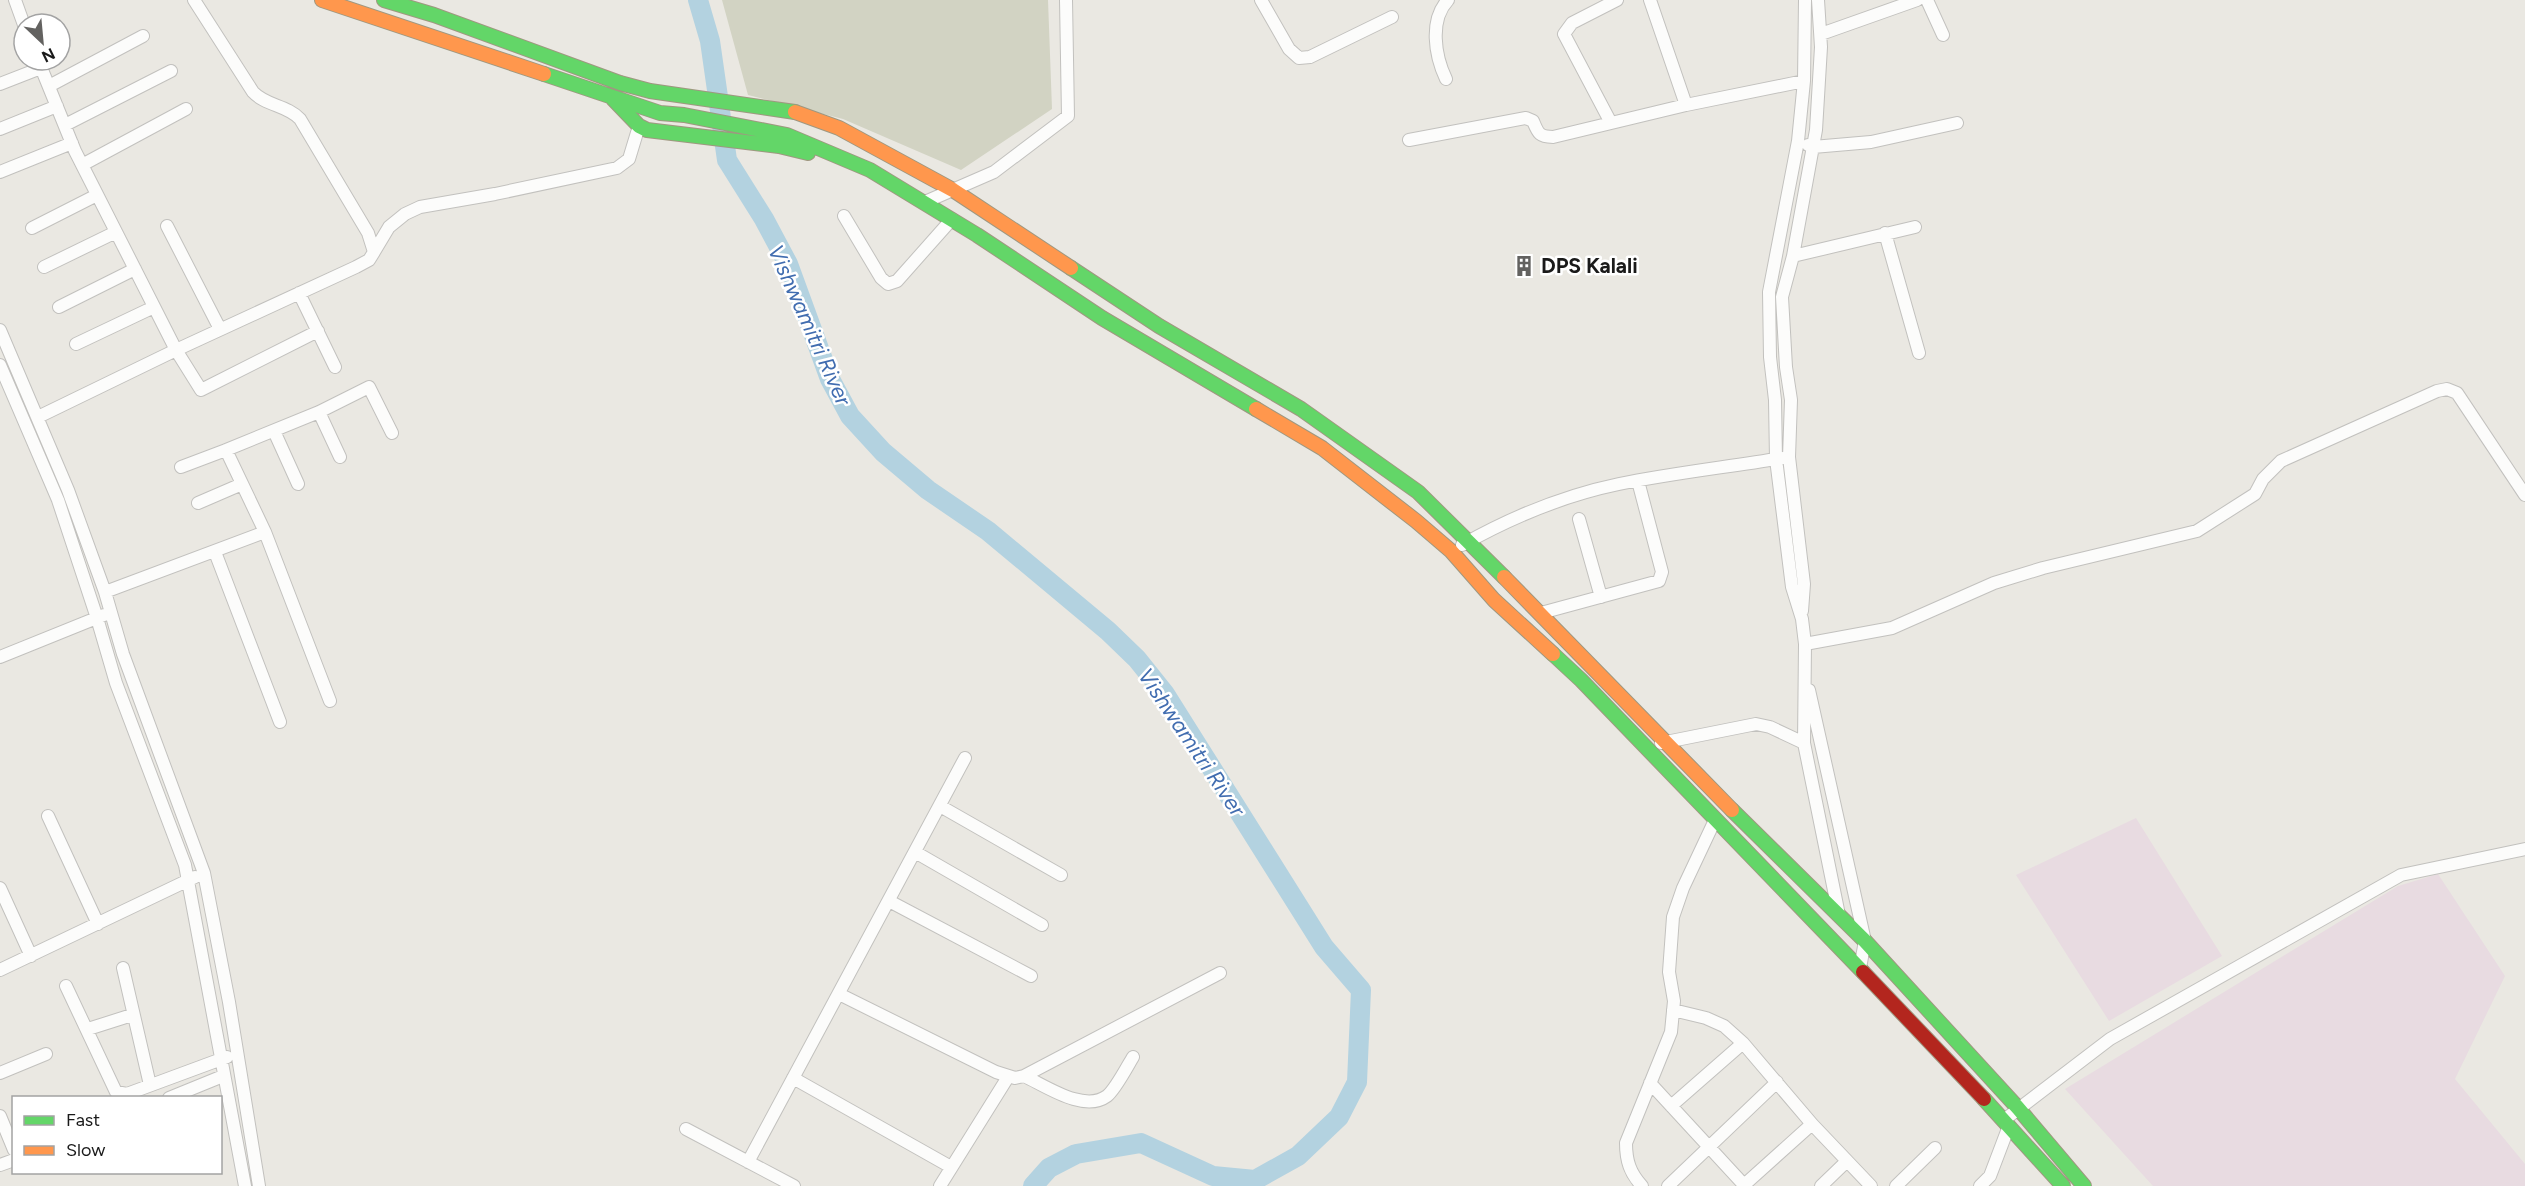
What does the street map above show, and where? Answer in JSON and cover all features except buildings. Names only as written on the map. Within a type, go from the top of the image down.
[{"type":"main road","points":[[322,0],[660,113],[684,115],[783,141],[870,170],[952,219],[1102,318],[1322,448],[1451,551],[1494,600],[1581,680],[1860,968],[2063,1186]]},
{"type":"main road","points":[[384,0],[434,15],[620,83],[650,91],[793,111],[839,128],[953,190],[1159,326],[1301,409],[1418,492],[1541,613],[1664,742],[1865,941],[2018,1108],[2084,1186]]},
{"type":"main road","points":[[610,96],[639,126],[654,131],[783,141]]},
{"type":"street","points":[[194,0],[253,92],[263,101],[288,110],[300,119],[368,233],[374,252]]},
{"type":"street","points":[[925,202],[994,172],[1068,116],[1066,0]]},
{"type":"street","points":[[1261,0],[1290,49],[1299,58],[1310,57],[1392,17]]},
{"type":"street","points":[[1446,79],[1438,62],[1436,29],[1441,7],[1448,0]]},
{"type":"street","points":[[1611,123],[1564,34],[1572,23],[1617,0]]},
{"type":"street","points":[[1650,0],[1686,105]]},
{"type":"street","points":[[1804,0],[1804,81],[1798,141],[1769,292],[1776,459],[1792,587],[1802,619],[1806,644],[1804,743],[1839,916]]},
{"type":"street","points":[[1802,619],[1804,584],[1789,457],[1791,400],[1786,367],[1782,297],[1793,256],[1813,147],[1821,34],[1818,0]]},
{"type":"street","points":[[1821,34],[1917,0]]},
{"type":"street","points":[[1927,0],[1943,35]]},
{"type":"street","points":[[49,86],[143,36]]},
{"type":"street","points":[[64,125],[171,71]]},
{"type":"street","points":[[0,84],[24,72]]},
{"type":"street","points":[[43,72],[82,165],[176,350],[201,390],[318,331]]},
{"type":"street","points":[[1409,140],[1526,118],[1533,121],[1538,134],[1542,137],[1553,137],[1686,105],[1804,81]]},
{"type":"street","points":[[0,129],[57,106]]},
{"type":"street","points":[[82,165],[186,109]]},
{"type":"street","points":[[1798,141],[1813,147],[1871,142],[1957,123]]},
{"type":"street","points":[[38,417],[369,260],[389,227],[405,214],[420,207],[495,194],[616,168],[625,164],[629,159],[639,126]]},
{"type":"street","points":[[0,172],[72,143]]},
{"type":"street","points":[[32,228],[98,195]]},
{"type":"street","points":[[844,216],[880,278],[888,284],[897,281],[952,219]]},
{"type":"street","points":[[167,226],[220,329]]},
{"type":"street","points":[[1793,256],[1916,227]]},
{"type":"street","points":[[44,267],[116,232]]},
{"type":"street","points":[[1885,233],[1919,353]]},
{"type":"street","points":[[59,307],[135,269]]},
{"type":"street","points":[[299,293],[335,367]]},
{"type":"street","points":[[76,344],[154,307]]},
{"type":"street","points":[[0,330],[38,417],[105,592],[123,654],[204,873],[259,1186]]},
{"type":"street","points":[[0,365],[58,500],[116,683],[189,880],[223,1076],[245,1186]]},
{"type":"street","points":[[181,467],[318,412],[369,387],[392,433]]},
{"type":"street","points":[[1806,644],[1892,628],[1994,583],[2043,568],[2197,531],[2254,494],[2263,479],[2281,461],[2437,391],[2447,389],[2457,393],[2525,495]]},
{"type":"street","points":[[318,412],[340,457]]},
{"type":"street","points":[[274,430],[298,484]]},
{"type":"street","points":[[226,450],[265,532],[330,700]]},
{"type":"street","points":[[1451,551],[1497,525],[1552,504],[1618,484],[1789,457]]},
{"type":"street","points":[[1541,613],[1654,584],[1662,577],[1638,481]]},
{"type":"street","points":[[198,503],[242,484]]},
{"type":"street","points":[[1579,519],[1602,597]]},
{"type":"street","points":[[105,592],[265,532]]},
{"type":"street","points":[[215,552],[280,722]]},
{"type":"street","points":[[0,657],[111,613]]},
{"type":"street","points":[[1805,671],[1865,941],[1860,968]]},
{"type":"street","points":[[1646,747],[1756,724],[1770,727],[1804,743]]},
{"type":"street","points":[[748,1162],[965,758]]},
{"type":"street","points":[[940,806],[1061,875]]},
{"type":"street","points":[[48,816],[98,924]]},
{"type":"street","points":[[1642,1186],[1634,1177],[1626,1160],[1626,1143],[1671,1032],[1673,1010],[1669,972],[1673,917],[1683,888],[1715,820]]},
{"type":"street","points":[[1980,1186],[1990,1176],[2006,1123],[2018,1108],[2110,1039],[2401,875],[2525,849]]},
{"type":"street","points":[[915,852],[1042,925]]},
{"type":"street","points":[[0,970],[204,873]]},
{"type":"street","points":[[0,888],[30,956]]},
{"type":"street","points":[[888,901],[1031,976]]},
{"type":"street","points":[[123,968],[150,1085]]},
{"type":"street","points":[[839,994],[1008,1077],[1024,1076],[1220,973]]},
{"type":"street","points":[[66,986],[116,1092],[127,1095],[236,1054]]},
{"type":"street","points":[[1673,1010],[1706,1018],[1724,1026],[1743,1042],[1812,1124],[1871,1186]]},
{"type":"street","points":[[88,1029],[132,1015]]},
{"type":"street","points":[[1671,1106],[1743,1042]]},
{"type":"street","points":[[0,1073],[46,1054]]},
{"type":"street","points":[[1024,1076],[1080,1102],[1095,1101],[1108,1096],[1132,1057]]},
{"type":"street","points":[[174,1096],[223,1076]]},
{"type":"street","points":[[940,1186],[1008,1077]]},
{"type":"street","points":[[794,1078],[951,1167]]},
{"type":"street","points":[[1668,1186],[1777,1082]]},
{"type":"street","points":[[1650,1083],[1744,1186],[1812,1124]]},
{"type":"street","points":[[0,1116],[12,1145]]},
{"type":"street","points":[[686,1129],[794,1186]]},
{"type":"street","points":[[1896,1186],[1935,1148]]},
{"type":"street","points":[[1821,1186],[1847,1161]]},
{"type":"shaded area","points":[[722,0],[1048,0],[1052,109],[961,170],[843,119],[748,95]]},
{"type":"shaded area","points":[[2136,818],[2222,956],[2109,1021],[2016,875]]},
{"type":"shaded area","points":[[2438,874],[2505,976],[2455,1079],[2525,1164],[2525,1186],[2153,1186],[2065,1089],[2398,886]]},
{"type":"waterway","name":"Vishwamitri River","points":[[698,0],[710,41],[727,160],[764,219],[788,264],[830,379],[850,416],[883,452],[928,490],[988,531],[1108,631],[1137,659],[1165,694],[1324,947],[1361,990],[1357,1082],[1339,1117],[1298,1156],[1255,1180],[1213,1176],[1141,1143],[1076,1154],[1049,1168],[1033,1186]]},
{"type":"traffic: fast","points":[[384,0],[434,15],[620,83],[650,91],[795,112]]},
{"type":"traffic: fast","points":[[544,74],[660,113],[684,115],[787,135],[870,170],[977,235],[1102,318],[1256,409]]},
{"type":"traffic: fast","points":[[613,99],[639,126],[647,130],[779,146],[808,153]]},
{"type":"traffic: fast","points":[[1071,268],[1159,326],[1301,409],[1418,492],[1504,577]]},
{"type":"traffic: fast","points":[[1553,654],[1581,680],[1863,972]]},
{"type":"traffic: fast","points":[[1732,810],[1865,941],[2018,1108],[2084,1186]]},
{"type":"traffic: fast","points":[[1984,1099],[2063,1186]]},
{"type":"traffic: slow","points":[[322,0],[544,74]]},
{"type":"traffic: slow","points":[[795,112],[839,128],[953,190],[1071,268]]},
{"type":"traffic: slow","points":[[1256,409],[1322,448],[1416,521],[1451,551],[1494,600],[1553,654]]},
{"type":"traffic: slow","points":[[1504,577],[1732,810]]},
{"type":"traffic: jam","points":[[1863,972],[1984,1099]]},
{"type":"place","name":"DPS Kalali","points":[[1524,266]]}]
